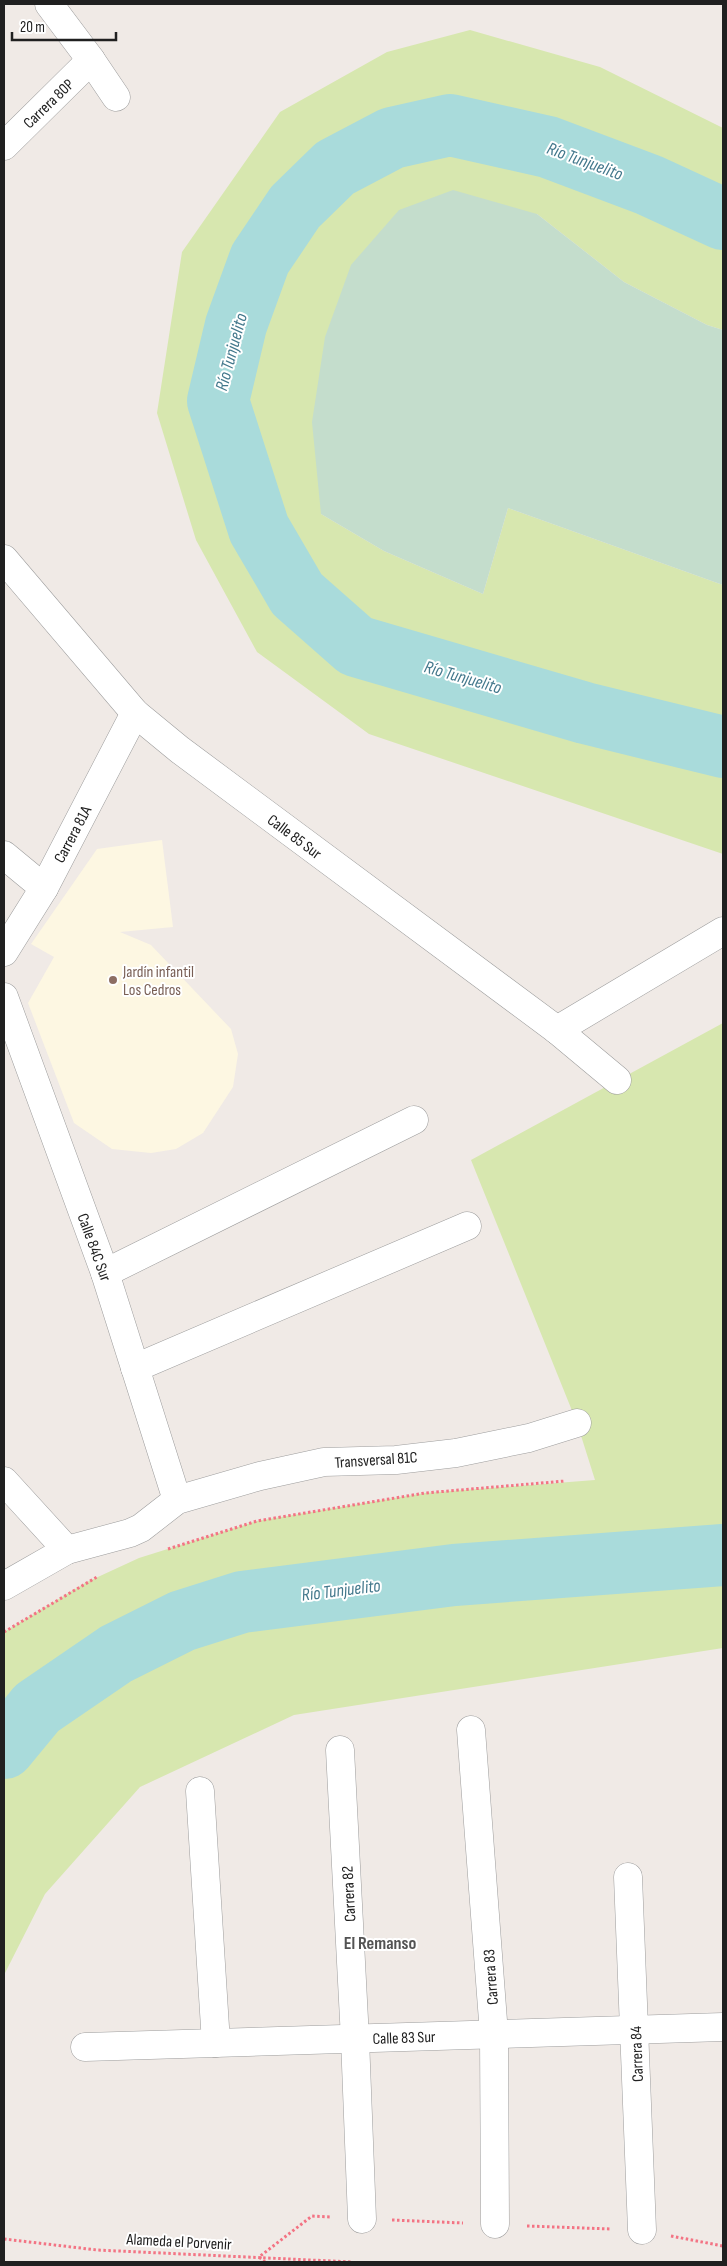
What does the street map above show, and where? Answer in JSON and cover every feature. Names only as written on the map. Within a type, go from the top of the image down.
[{"type":"street","points":[[48,4],[91,60],[116,97]]},
{"type":"street","name":"Carrera 80P","points":[[4,146],[91,60]]},
{"type":"street","name":"Calle 85 Sur","points":[[4,559],[135,713],[180,750],[557,1030],[617,1080]]},
{"type":"street","name":"Carrera 81A","points":[[4,952],[44,888],[135,713]]},
{"type":"street","points":[[4,855],[44,888]]},
{"type":"street","points":[[557,1030],[723,931]]},
{"type":"street","name":"Calle 84C Sur","points":[[4,997],[105,1273],[177,1500]]},
{"type":"street","points":[[105,1273],[414,1120]]},
{"type":"street","points":[[135,1368],[467,1226]]},
{"type":"street","name":"Transversal 81C","points":[[177,1500],[260,1476],[324,1462],[396,1460],[456,1453],[529,1438],[577,1423]]},
{"type":"street","points":[[4,1480],[67,1550]]},
{"type":"street","points":[[4,1586],[67,1550],[130,1533],[141,1528],[177,1500]]},
{"type":"street","name":"Carrera 83","points":[[470,1730],[494,2034],[495,2224]]},
{"type":"street","name":"Carrera 82","points":[[340,1750],[362,2219]]},
{"type":"street","points":[[200,1792],[216,2043]]},
{"type":"street","name":"Carrera 84","points":[[628,1877],[642,2230]]},
{"type":"street","name":"Calle 83 Sur","points":[[85,2047],[723,2027]]},
{"type":"path","points":[[166,1550],[267,1519],[425,1492],[565,1481]]},
{"type":"path","points":[[4,1632],[87,1582],[105,1574]]},
{"type":"path","name":"Alameda el Porvenir","points":[[4,2239],[97,2250],[353,2262]]},
{"type":"path","points":[[258,2258],[265,2262]]},
{"type":"shaded area","name":"Jardín infantil Los Cedros","points":[[162,840],[173,927],[120,932],[151,945],[231,1029],[238,1054],[233,1087],[203,1133],[176,1149],[151,1153],[112,1149],[74,1123],[28,1003],[54,957],[31,944],[97,849]]},
{"type":"green space","points":[[470,30],[600,67],[723,128],[723,330],[707,325],[624,282],[537,214],[321,514],[384,551],[483,594],[508,508],[723,585],[723,854],[369,734],[257,652],[196,540],[157,413],[182,252],[280,112],[387,52]]},
{"type":"green space","points":[[453,190],[537,214],[624,282],[707,325],[723,330],[723,585],[508,508],[483,594],[384,551],[321,514],[312,422],[325,337],[351,265],[399,210]]},
{"type":"green space","points":[[723,1023],[723,1648],[294,1715],[140,1787],[45,1894],[4,1975],[4,1632],[87,1582],[139,1558],[257,1521],[425,1493],[595,1480],[577,1423],[471,1160]]},
{"type":"waterway","name":"Río Tunjuelito","points":[[723,219],[649,185],[548,147],[450,125],[392,138],[335,168],[295,207],[260,259],[236,325],[218,401],[259,529],[297,594],[356,646],[585,713],[723,747]]},
{"type":"waterway","name":"Río Tunjuelito","points":[[4,1748],[37,1708],[116,1654],[182,1621],[242,1602],[454,1575],[723,1555]]},
{"type":"place","name":"Jardín infantil Los Cedros","points":[[113,980]]},
{"type":"district","name":"El Remanso","points":[[380,1943]]}]
